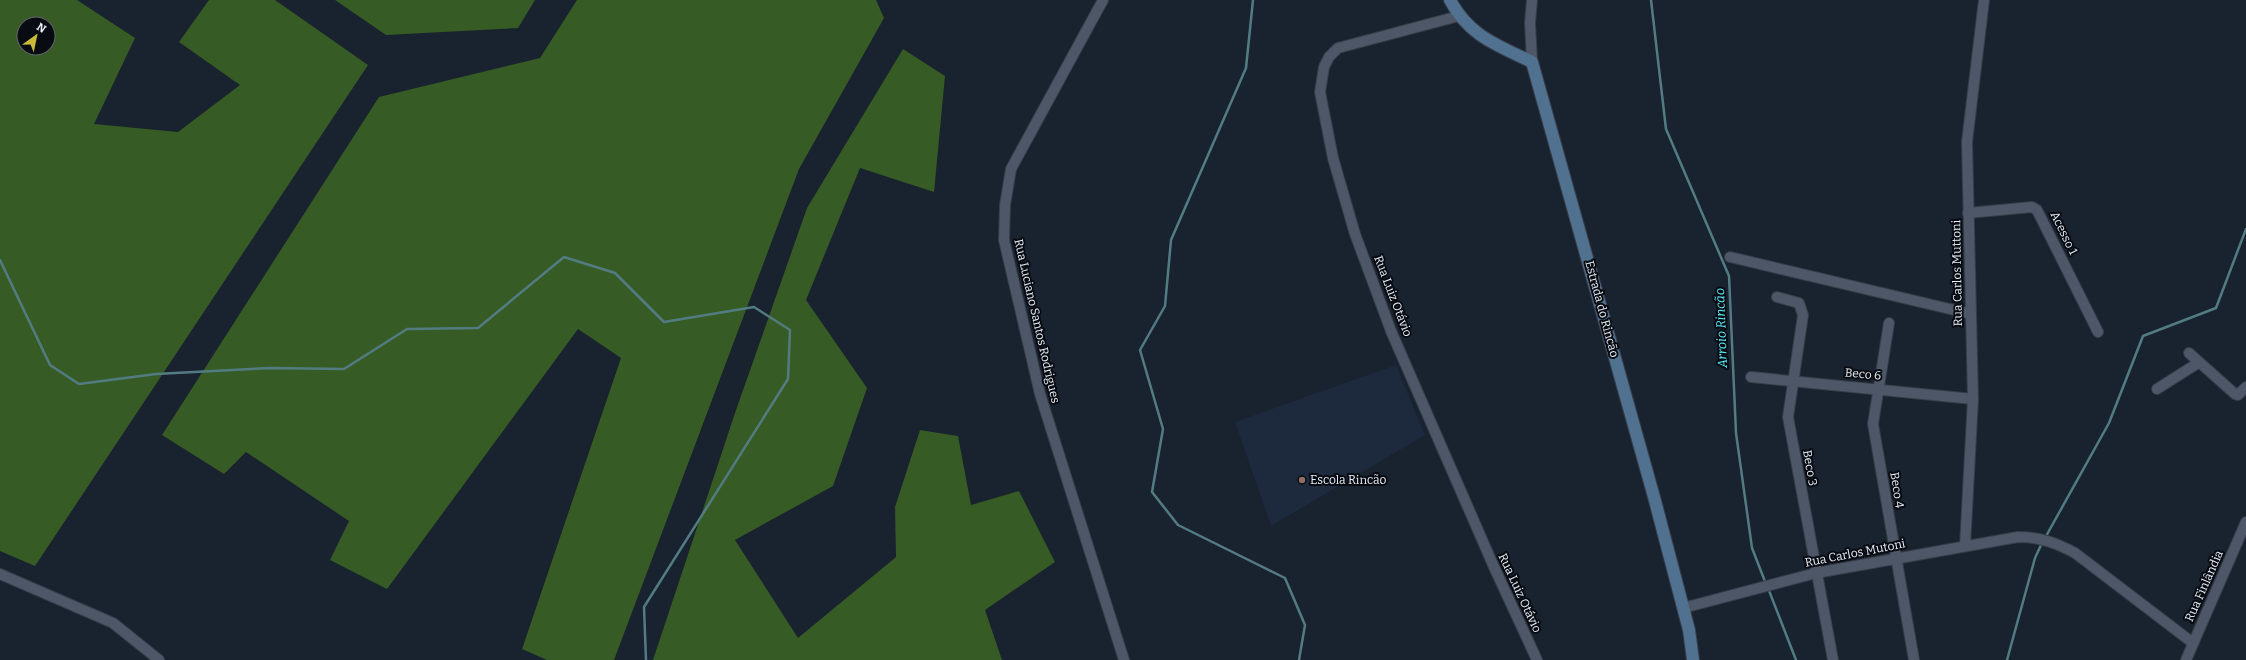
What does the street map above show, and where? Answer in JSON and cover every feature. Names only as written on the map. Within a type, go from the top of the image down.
[{"type":"street","name":"Rua Luciano Santos Rodrigues","points":[[1103,0],[1011,169],[1005,205],[1004,240],[1040,394],[1124,660]]},
{"type":"street","points":[[1450,0],[1459,16],[1483,38],[1532,62],[1530,23],[1532,0]]},
{"type":"street","name":"Rua Carlos Muttoni","points":[[1965,546],[1973,399],[1967,142],[1984,0]]},
{"type":"street","name":"Rua Luiz Otávio","points":[[1459,16],[1338,48],[1329,57],[1324,67],[1320,92],[1333,158],[1355,234],[1391,331],[1494,567],[1537,660]]},
{"type":"street","name":"Estrada do Rincão","points":[[1532,62],[1589,260],[1689,630],[1692,660]]},
{"type":"street","name":"Acesso 1","points":[[1968,213],[2032,207],[2037,210],[2098,332]]},
{"type":"street","points":[[1730,257],[1971,314]]},
{"type":"street","name":"Beco 3","points":[[1777,297],[1799,304],[1802,308],[1803,315],[1788,418],[1833,660]]},
{"type":"street","name":"Beco 4","points":[[1888,323],[1873,424],[1914,660]]},
{"type":"street","points":[[2188,353],[2198,363],[2238,395],[2246,387]]},
{"type":"street","points":[[2156,389],[2198,363]]},
{"type":"street","name":"Beco 6","points":[[1751,377],[1879,388],[1973,399]]},
{"type":"street","name":"Rua Finlândia","points":[[2186,660],[2244,537],[2246,522]]},
{"type":"street","name":"Rua Carlos Mutoni","points":[[1683,608],[1816,573],[2018,537],[2035,537],[2054,542],[2075,553],[2193,643]]},
{"type":"street","points":[[0,574],[113,623],[159,660]]},
{"type":"shaded area","name":"Escola Rincão","points":[[1396,365],[1425,435],[1271,526],[1235,422]]},
{"type":"green space","points":[[0,0],[77,0],[135,38],[94,124],[178,132],[240,85],[179,42],[209,0],[275,0],[368,65],[35,566],[0,551]]},
{"type":"green space","points":[[335,0],[535,0],[518,28],[386,35]]},
{"type":"green space","points":[[577,0],[876,0],[884,18],[799,169],[614,660],[547,660],[522,649],[621,358],[578,329],[387,589],[330,560],[349,521],[246,452],[224,474],[162,435],[379,97],[540,58]]},
{"type":"green space","points":[[903,49],[945,76],[934,192],[860,168],[806,300],[867,388],[833,486],[735,540],[798,638],[896,557],[895,507],[920,430],[958,436],[971,505],[1019,491],[1055,562],[985,610],[1002,660],[653,660],[735,413],[807,208]]},
{"type":"waterway","points":[[1253,0],[1246,68],[1171,240],[1165,306],[1140,350],[1163,429],[1152,492],[1178,525],[1285,578],[1305,625],[1299,660]]},
{"type":"waterway","name":"Arroio Rincão","points":[[1651,0],[1666,129],[1729,276],[1736,433],[1752,548],[1766,584]]},
{"type":"waterway","points":[[2045,538],[2109,423],[2143,336],[2216,308],[2246,229]]},
{"type":"waterway","points":[[0,260],[50,365],[79,384],[156,374],[270,368],[344,369],[407,329],[478,328],[564,257],[615,273],[664,322],[754,307],[790,330],[788,379],[644,607],[646,660]]},
{"type":"waterway","points":[[2007,660],[2035,558],[2042,543]]},
{"type":"waterway","name":"Arroio Rincão","points":[[1768,588],[1796,660]]},
{"type":"place","name":"Escola Rincão","points":[[1302,480]]}]
